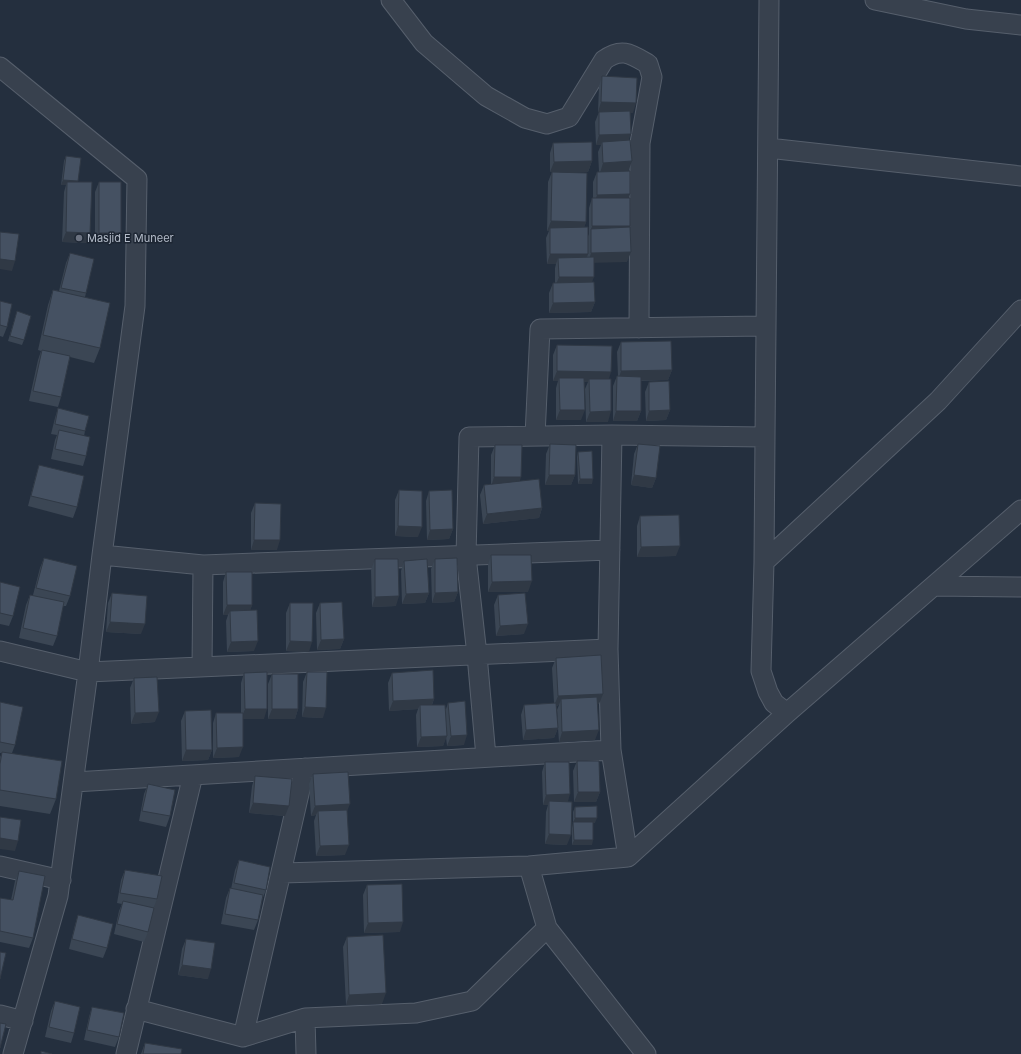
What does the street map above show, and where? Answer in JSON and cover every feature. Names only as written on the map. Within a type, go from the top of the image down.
[{"type":"street","points":[[391,0],[424,43],[486,96],[525,118],[547,124],[569,117],[604,60],[612,54],[629,53],[648,64],[652,77],[640,143],[639,328]]},
{"type":"street","points":[[769,0],[764,562],[761,672],[768,692],[774,703],[786,713]]},
{"type":"street","points":[[875,0],[966,19],[1021,25]]},
{"type":"street","points":[[0,67],[137,179],[135,306],[61,880],[58,896],[13,1054]]},
{"type":"street","points":[[768,148],[1021,176]]},
{"type":"street","points":[[764,562],[938,401],[1021,310]]},
{"type":"street","points":[[535,436],[540,329],[766,326]]},
{"type":"street","points":[[486,757],[478,655],[466,556],[469,437],[612,435],[765,437]]},
{"type":"street","points":[[612,435],[608,650],[611,750],[628,857]]},
{"type":"street","points":[[282,873],[529,866],[628,857],[786,713],[1021,510]]},
{"type":"street","points":[[102,554],[203,565],[610,550]]},
{"type":"street","points":[[202,667],[203,565]]},
{"type":"street","points":[[934,586],[1021,587]]},
{"type":"street","points":[[0,651],[88,672],[608,650]]},
{"type":"street","points":[[74,782],[611,750]]},
{"type":"street","points":[[243,1037],[305,768]]},
{"type":"street","points":[[126,1054],[193,775]]},
{"type":"street","points":[[0,866],[61,880]]},
{"type":"street","points":[[529,866],[547,928],[646,1054]]},
{"type":"street","points":[[136,1010],[243,1037],[305,1018],[416,1013],[472,1001],[547,928]]},
{"type":"street","points":[[0,1015],[23,1021]]},
{"type":"street","points":[[305,1018],[306,1054]]},
{"type":"building","points":[[602,76],[637,78],[636,103],[601,102]]},
{"type":"building","points":[[630,111],[631,134],[599,135],[599,112]]},
{"type":"building","points":[[630,140],[632,161],[603,163],[602,142]]},
{"type":"building","points":[[592,142],[592,161],[554,162],[553,143]]},
{"type":"building","points":[[66,156],[81,158],[78,181],[63,180]]},
{"type":"building","points":[[630,171],[630,194],[597,195],[597,172]]},
{"type":"building","points":[[552,172],[587,173],[586,222],[551,221]]},
{"type":"building","points":[[67,182],[92,182],[90,233],[66,232]]},
{"type":"building","points":[[99,182],[121,182],[121,233],[99,233]]},
{"type":"building","points":[[592,198],[630,198],[630,226],[592,226]]},
{"type":"building","points":[[588,227],[588,254],[550,254],[550,228]]},
{"type":"building","points":[[630,227],[631,252],[591,253],[591,229]]},
{"type":"building","points":[[0,232],[19,234],[15,261],[0,259]]},
{"type":"building","points":[[70,253],[94,259],[86,293],[61,288]]},
{"type":"building","points":[[594,257],[594,277],[559,277],[558,258]]},
{"type":"building","points":[[594,282],[595,302],[553,303],[553,283]]},
{"type":"building","points":[[53,290],[110,303],[100,348],[43,335]]},
{"type":"building","points":[[0,301],[12,304],[7,327],[0,325]]},
{"type":"building","points":[[17,311],[31,316],[24,340],[10,336]]},
{"type":"building","points":[[671,341],[672,370],[621,371],[621,342]]},
{"type":"building","points":[[557,345],[612,346],[611,372],[557,371]]},
{"type":"building","points":[[42,350],[70,356],[61,397],[33,391]]},
{"type":"building","points":[[617,376],[641,377],[641,411],[616,411]]},
{"type":"building","points":[[559,378],[584,378],[585,410],[560,410]]},
{"type":"building","points":[[589,379],[611,379],[611,411],[590,412]]},
{"type":"building","points":[[669,381],[670,410],[649,411],[649,382]]},
{"type":"building","points":[[58,408],[89,416],[85,431],[55,424]]},
{"type":"building","points":[[59,430],[90,437],[86,456],[55,449]]},
{"type":"building","points":[[550,444],[576,445],[575,475],[549,475]]},
{"type":"building","points":[[638,444],[660,446],[656,478],[634,475]]},
{"type":"building","points":[[495,445],[522,445],[521,477],[494,477]]},
{"type":"building","points":[[592,451],[593,479],[580,479],[578,452]]},
{"type":"building","points":[[39,465],[84,476],[77,507],[31,496]]},
{"type":"building","points":[[539,479],[542,508],[487,514],[484,485]]},
{"type":"building","points":[[399,490],[422,491],[422,527],[398,526]]},
{"type":"building","points":[[452,490],[453,529],[430,530],[429,491]]},
{"type":"building","points":[[255,503],[281,504],[280,540],[254,540]]},
{"type":"building","points":[[679,515],[680,546],[641,547],[640,516]]},
{"type":"building","points":[[491,555],[531,555],[532,581],[492,582]]},
{"type":"building","points":[[44,558],[77,566],[70,596],[36,588]]},
{"type":"building","points":[[457,558],[458,592],[435,593],[435,559]]},
{"type":"building","points":[[375,559],[398,559],[399,596],[375,597]]},
{"type":"building","points":[[427,559],[429,593],[406,594],[404,561]]},
{"type":"building","points":[[226,572],[252,572],[252,605],[227,605]]},
{"type":"building","points":[[0,582],[20,587],[13,616],[0,613]]},
{"type":"building","points":[[112,593],[147,596],[145,624],[110,622]]},
{"type":"building","points":[[525,593],[528,624],[500,626],[498,595]]},
{"type":"building","points":[[30,595],[64,602],[57,636],[23,628]]},
{"type":"building","points":[[342,602],[344,639],[321,640],[320,603]]},
{"type":"building","points":[[290,603],[313,603],[312,642],[290,641]]},
{"type":"building","points":[[257,610],[258,641],[231,642],[230,611]]},
{"type":"building","points":[[601,655],[603,694],[558,696],[556,658]]},
{"type":"building","points":[[433,670],[434,699],[393,701],[392,673]]},
{"type":"building","points":[[267,672],[267,709],[245,709],[244,673]]},
{"type":"building","points":[[307,672],[327,672],[326,708],[305,707]]},
{"type":"building","points":[[272,674],[298,674],[298,709],[272,709]]},
{"type":"building","points":[[157,677],[159,712],[135,713],[134,678]]},
{"type":"building","points":[[597,697],[599,730],[562,732],[561,699]]},
{"type":"building","points":[[465,701],[467,735],[451,736],[448,703]]},
{"type":"building","points":[[0,702],[23,707],[15,745],[0,742]]},
{"type":"building","points":[[556,703],[558,728],[526,730],[524,705]]},
{"type":"building","points":[[420,705],[445,705],[447,736],[421,737]]},
{"type":"building","points":[[211,710],[212,750],[186,750],[185,711]]},
{"type":"building","points":[[216,713],[243,713],[243,747],[217,748]]},
{"type":"building","points":[[2,752],[62,761],[56,799],[0,790],[0,764]]},
{"type":"building","points":[[577,761],[599,761],[600,792],[578,792]]},
{"type":"building","points":[[545,762],[569,762],[570,794],[546,795]]},
{"type":"building","points":[[348,772],[350,804],[315,806],[313,774]]},
{"type":"building","points":[[255,776],[292,779],[289,806],[253,803]]},
{"type":"building","points":[[148,784],[175,790],[170,816],[142,811]]},
{"type":"building","points":[[549,801],[572,802],[571,835],[549,834]]},
{"type":"building","points":[[597,806],[597,818],[575,818],[575,807]]},
{"type":"building","points":[[347,810],[349,845],[320,846],[318,811]]},
{"type":"building","points":[[0,817],[21,820],[18,841],[0,838]]},
{"type":"building","points":[[573,822],[593,822],[593,840],[574,840]]},
{"type":"building","points":[[239,860],[270,867],[266,890],[234,883]]},
{"type":"building","points":[[125,870],[162,876],[157,899],[120,893]]},
{"type":"building","points":[[19,871],[45,876],[33,938],[0,931],[0,898],[13,900]]},
{"type":"building","points":[[402,884],[403,922],[368,923],[367,885]]},
{"type":"building","points":[[230,888],[263,895],[258,920],[225,914]]},
{"type":"building","points":[[123,901],[154,908],[148,932],[117,924]]},
{"type":"building","points":[[78,915],[113,924],[107,948],[72,939]]},
{"type":"building","points":[[383,935],[386,993],[349,995],[347,937]]},
{"type":"building","points":[[186,939],[215,943],[211,969],[182,965]]},
{"type":"building","points":[[0,952],[6,953],[0,979]]},
{"type":"building","points":[[55,1001],[80,1007],[74,1033],[49,1027]]},
{"type":"building","points":[[92,1007],[124,1013],[119,1037],[87,1030]]},
{"type":"building","points":[[0,1023],[6,1024],[0,1048]]},
{"type":"building","points":[[145,1043],[182,1049],[181,1054],[143,1054]]},
{"type":"building","points":[[41,1051],[52,1054],[41,1054]]},
{"type":"place","name":"Masjid E Muneer","points":[[79,238]]}]
